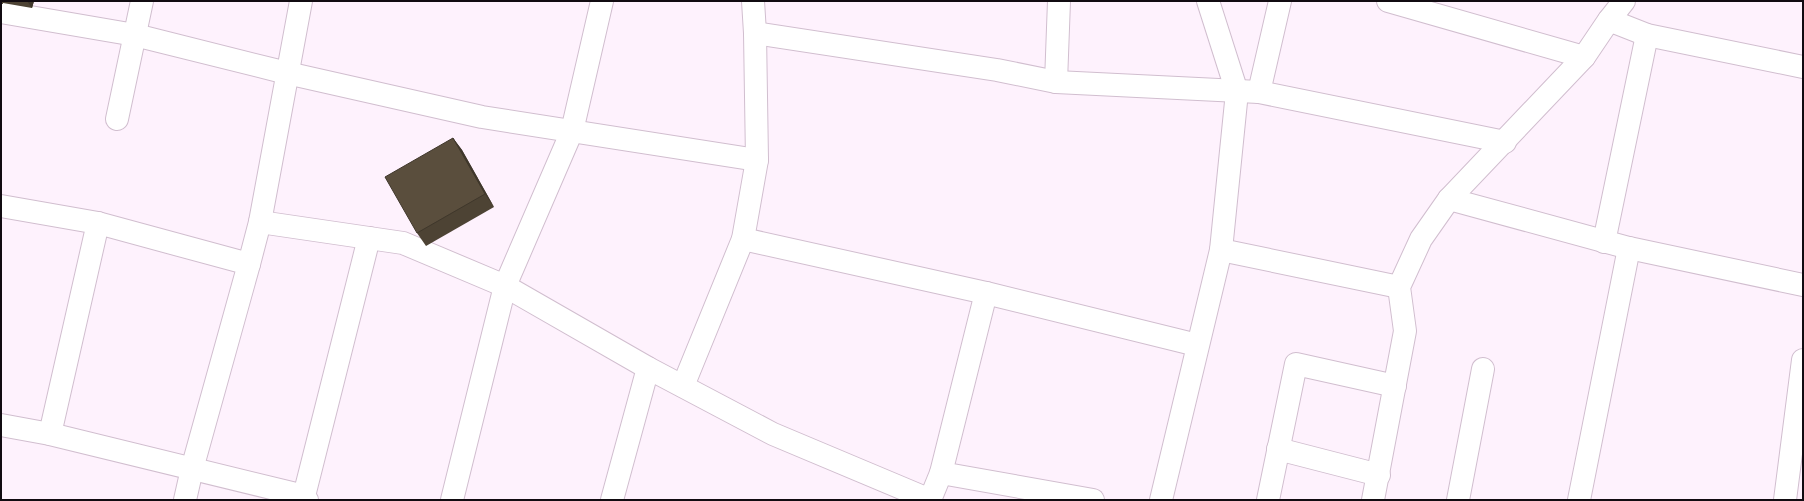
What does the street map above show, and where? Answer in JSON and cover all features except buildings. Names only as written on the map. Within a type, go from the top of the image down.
[{"type":"street","points":[[117,119],[142,1]]},
{"type":"street","points":[[186,500],[192,469],[260,222],[301,1]]},
{"type":"street","points":[[452,500],[505,286],[572,131],[602,1]]},
{"type":"street","points":[[683,386],[743,239],[757,160],[753,1]]},
{"type":"street","points":[[1056,82],[1059,1]]},
{"type":"street","points":[[1161,500],[1221,250],[1237,92],[1208,1]]},
{"type":"street","points":[[1259,92],[1280,1]]},
{"type":"street","points":[[1388,1],[1584,57]]},
{"type":"street","points":[[1373,500],[1405,331],[1399,287],[1421,239],[1449,200],[1584,57],[1624,1]]},
{"type":"street","points":[[1,12],[135,35],[287,73],[482,117],[757,160]]},
{"type":"street","points":[[1609,20],[1647,35],[1803,67]]},
{"type":"street","points":[[755,33],[997,70],[1056,82],[1259,92],[1505,142]]},
{"type":"street","points":[[1604,242],[1647,35]]},
{"type":"street","points":[[1449,200],[1628,248],[1803,285]]},
{"type":"street","points":[[1,206],[98,223],[249,264]]},
{"type":"street","points":[[260,222],[403,243],[505,286],[648,368],[773,434],[930,500],[941,473],[986,293]]},
{"type":"street","points":[[50,434],[98,223]]},
{"type":"street","points":[[1,425],[50,434],[305,499],[369,238]]},
{"type":"street","points":[[743,239],[986,293],[1197,345]]},
{"type":"street","points":[[1579,500],[1628,248]]},
{"type":"street","points":[[1221,250],[1399,287]]},
{"type":"street","points":[[1785,500],[1803,360]]},
{"type":"street","points":[[1268,500],[1296,364],[1395,386]]},
{"type":"street","points":[[612,500],[648,368]]},
{"type":"street","points":[[1458,500],[1482,368]]},
{"type":"street","points":[[1278,449],[1378,475]]},
{"type":"street","points":[[941,473],[1093,500]]}]
